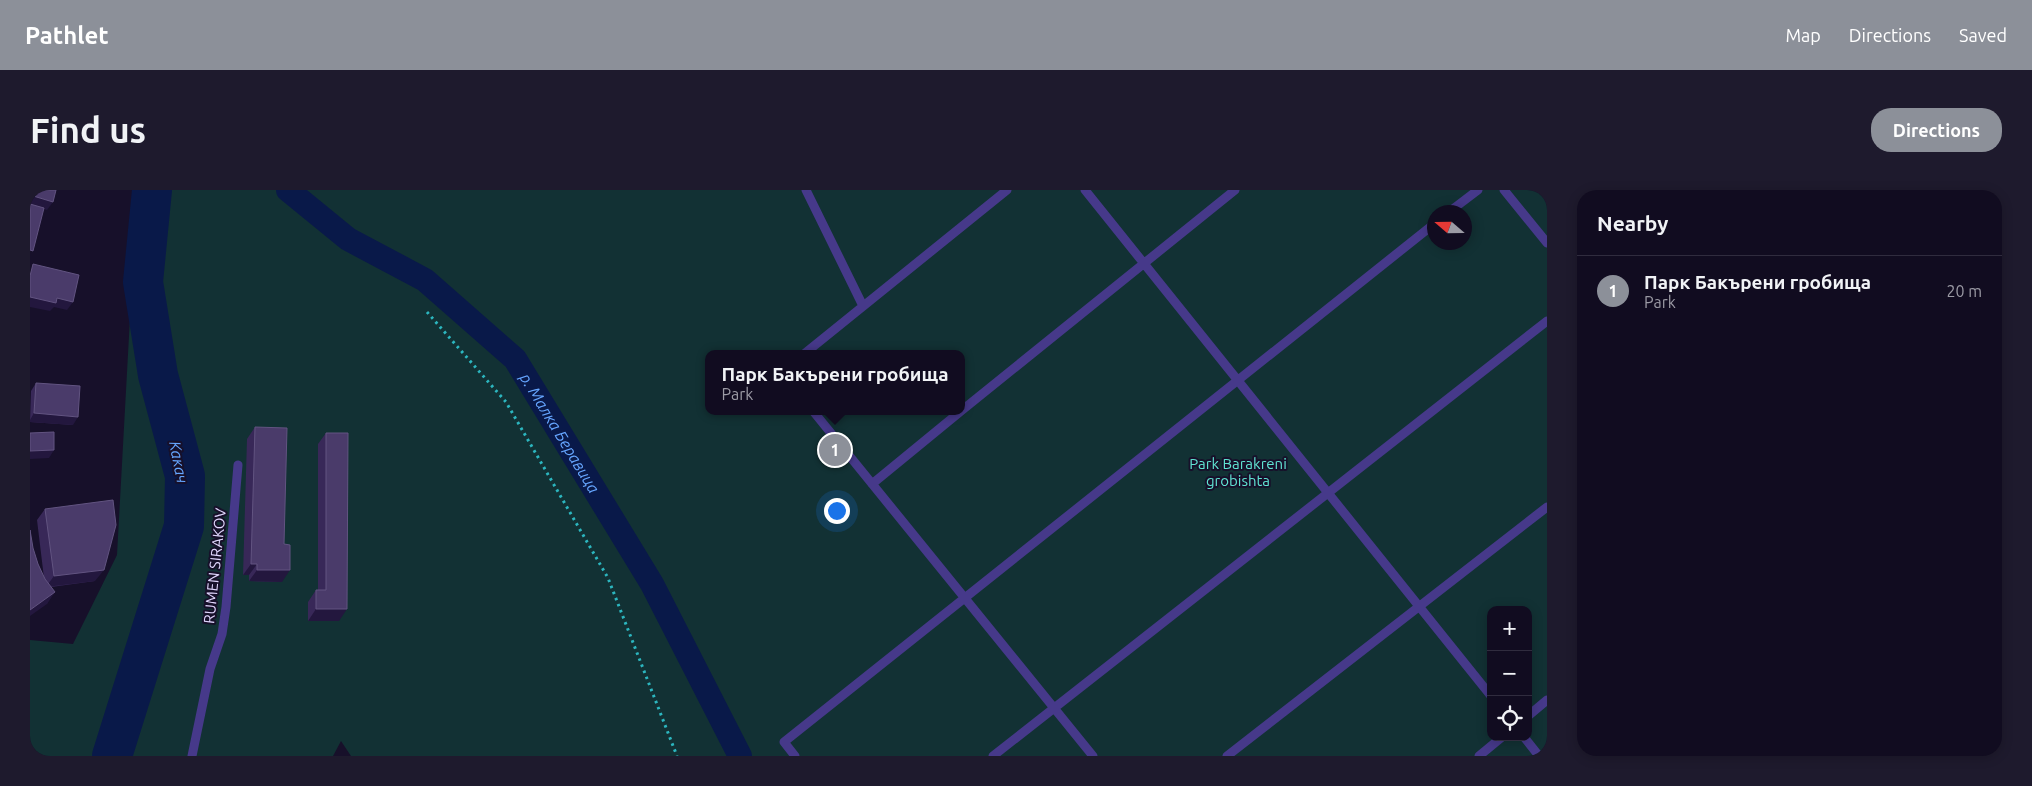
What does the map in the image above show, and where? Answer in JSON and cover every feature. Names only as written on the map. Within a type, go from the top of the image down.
[{"type":"lane","points":[[806,190],[863,306]]},
{"type":"lane","points":[[809,350],[1007,190]]},
{"type":"lane","points":[[1085,190],[1487,691]]},
{"type":"lane","points":[[965,408],[1143,262],[1235,190]]},
{"type":"lane","points":[[1458,205],[1478,190]]},
{"type":"lane","points":[[1504,190],[1547,243]]},
{"type":"lane","points":[[795,756],[784,742],[1427,230]]},
{"type":"lane","points":[[993,756],[1547,321]]},
{"type":"lane","points":[[816,415],[1093,756]]},
{"type":"lane","points":[[872,484],[956,415]]},
{"type":"lane","name":"RUMEN SIRAKOV","points":[[192,756],[210,669],[222,634],[238,465]]},
{"type":"lane","points":[[1227,756],[1547,507]]},
{"type":"lane","points":[[1532,713],[1547,700]]},
{"type":"lane","points":[[1478,756],[1497,741]]},
{"type":"lane","points":[[1527,741],[1539,756]]},
{"type":"path","points":[[427,312],[506,402],[608,578],[677,756]]},
{"type":"green space","name":"Park Barakreni grobishta","points":[[137,190],[1547,190],[1547,756],[351,756],[341,741],[333,756],[30,756],[30,640],[73,644],[117,555]]},
{"type":"building","points":[[30,190],[56,190],[53,202],[30,195]]},
{"type":"building","points":[[30,204],[44,208],[33,251],[30,250]]},
{"type":"building","points":[[33,264],[79,275],[73,302],[57,298],[56,303],[30,297],[30,276]]},
{"type":"building","points":[[36,383],[80,386],[78,417],[34,413]]},
{"type":"building","points":[[255,427],[287,428],[284,544],[290,545],[290,570],[257,570],[257,564],[251,564]]},
{"type":"building","points":[[54,432],[54,450],[30,451],[30,433]]},
{"type":"building","points":[[326,433],[348,433],[347,609],[316,609],[316,590],[326,590]]},
{"type":"building","points":[[113,500],[116,525],[104,570],[54,576],[45,509]]},
{"type":"building","points":[[30,530],[38,564],[45,579],[55,592],[30,610]]},
{"type":"waterway","name":"Какач","points":[[112,756],[184,526],[185,476],[158,375],[143,282],[152,190]]},
{"type":"waterway","name":"р. Малка Беравица","points":[[288,190],[348,239],[425,280],[515,359],[652,584],[740,756]]},
{"type":"place","name":"Парк Бакърени гробища","points":[[835,450]]}]
